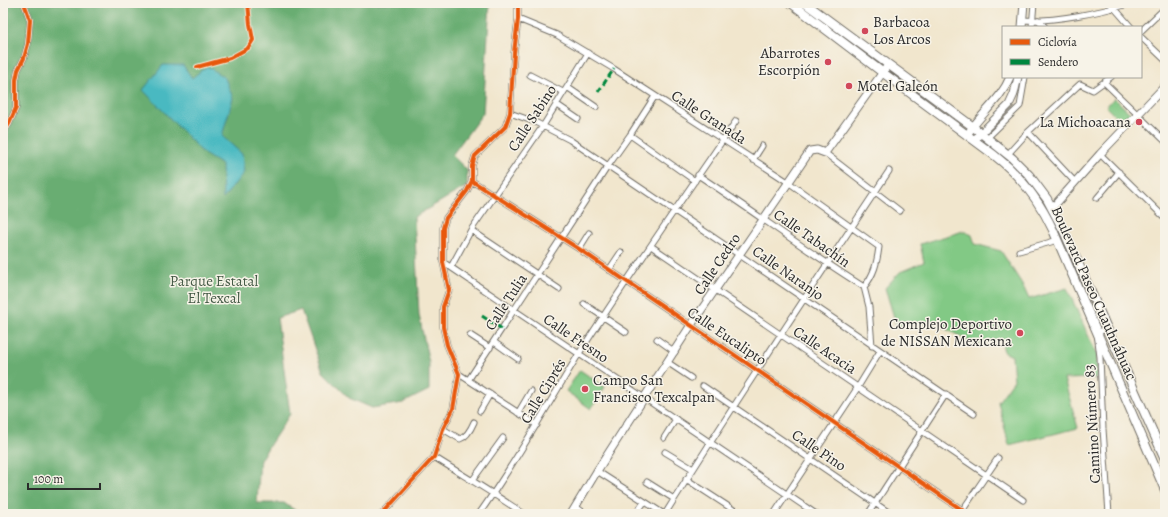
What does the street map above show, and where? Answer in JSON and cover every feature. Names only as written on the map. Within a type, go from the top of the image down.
[{"type":"main road","name":"Boulevard Paseo Cuauhnáhuac","points":[[791,3],[1006,164],[1026,186],[1047,217],[1058,240],[1164,485]]},
{"type":"main road","name":"Boulevard Paseo Cuauhnáhuac","points":[[804,3],[981,132],[1008,154],[1028,175],[1053,207],[1165,459]]},
{"type":"street","points":[[3,133],[16,108],[16,80],[29,38],[30,20],[24,3]]},
{"type":"street","points":[[385,513],[434,457],[443,429],[453,409],[459,374],[447,345],[443,327],[443,307],[449,290],[443,262],[443,228],[446,218],[467,192],[472,181],[472,166],[475,156],[505,127],[510,114],[518,3]]},
{"type":"street","points":[[1024,3],[1022,24],[1036,20],[1074,16],[1132,3]]},
{"type":"street","points":[[1033,26],[1036,20],[1034,3]]},
{"type":"street","points":[[1110,3],[1130,26]]},
{"type":"street","points":[[1142,30],[1165,8]]},
{"type":"street","name":"Calle Granada","points":[[518,19],[557,35],[588,52],[788,182],[879,247],[874,272],[864,287]]},
{"type":"street","points":[[1036,20],[1044,26]]},
{"type":"street","points":[[1142,39],[1165,60]]},
{"type":"street","name":"Calle Sabino","points":[[451,267],[471,230],[496,196],[543,126],[588,52]]},
{"type":"street","points":[[888,65],[825,153],[900,211]]},
{"type":"street","points":[[530,75],[563,92]]},
{"type":"street","points":[[967,135],[972,126],[1000,96],[1009,78]]},
{"type":"street","points":[[974,140],[1009,105],[1014,94],[1018,78]]},
{"type":"street","points":[[987,138],[1020,106],[1025,78]]},
{"type":"street","points":[[1008,154],[1028,132],[1080,84],[1093,90],[1110,78]]},
{"type":"street","points":[[1104,82],[1165,141]]},
{"type":"street","points":[[1053,207],[1100,154],[1165,86]]},
{"type":"street","points":[[567,87],[596,107]]},
{"type":"street","points":[[608,166],[655,96]]},
{"type":"street","points":[[1000,96],[1009,105]]},
{"type":"street","points":[[556,104],[578,118]]},
{"type":"street","name":"Calle Naranjo","points":[[510,114],[543,126],[570,140],[974,414]]},
{"type":"street","name":"Calle Ciprés","points":[[479,514],[494,494],[603,317],[698,175],[736,122]]},
{"type":"street","points":[[1028,132],[1073,184]]},
{"type":"street","points":[[630,135],[695,181]]},
{"type":"street","points":[[753,160],[762,146]]},
{"type":"street","name":"Calle Cedro","points":[[571,514],[667,362],[788,182],[810,151],[817,150],[825,153]]},
{"type":"street","points":[[1100,154],[1165,218]]},
{"type":"street","name":"Calle Tulia","points":[[469,380],[608,166]]},
{"type":"street","points":[[597,471],[664,514],[757,370],[889,171]]},
{"type":"street","points":[[1096,198],[1119,172]]},
{"type":"street","name":"Calle Tabachín","points":[[698,175],[764,219],[827,264],[864,287]]},
{"type":"street","name":"Calle Eucalipto","points":[[472,181],[579,249],[899,466],[961,512],[968,514]]},
{"type":"street","points":[[471,230],[538,274],[559,290]]},
{"type":"street","points":[[579,249],[589,233]]},
{"type":"street","points":[[1019,251],[1058,240]]},
{"type":"street","name":"Calle Acacia","points":[[651,246],[1023,500]]},
{"type":"street","points":[[609,270],[621,252]]},
{"type":"street","name":"Calle Fresno","points":[[443,262],[816,514]]},
{"type":"street","points":[[864,287],[869,307],[872,346]]},
{"type":"street","points":[[584,304],[626,332]]},
{"type":"street","points":[[1097,332],[1107,328]]},
{"type":"street","name":"Camino Número 83","points":[[1097,332],[1100,357],[1102,429],[1109,514]]},
{"type":"street","points":[[470,335],[490,348]]},
{"type":"street","points":[[657,339],[675,352]]},
{"type":"street","points":[[494,342],[518,359]]},
{"type":"street","points":[[774,514],[880,351]]},
{"type":"street","points":[[667,362],[691,378]]},
{"type":"street","points":[[459,374],[537,425]]},
{"type":"street","name":"Calle Pino","points":[[703,386],[891,514]]},
{"type":"street","points":[[518,413],[531,391]]},
{"type":"street","points":[[480,411],[490,394]]},
{"type":"street","points":[[868,514],[946,394]]},
{"type":"street","points":[[664,438],[676,419]]},
{"type":"street","points":[[443,429],[460,438],[463,438],[470,430],[474,422]]},
{"type":"street","points":[[472,481],[495,447],[503,438]]},
{"type":"street","points":[[665,452],[693,469]]},
{"type":"street","points":[[434,457],[524,514]]},
{"type":"street","points":[[961,512],[998,458]]},
{"type":"street","points":[[686,479],[740,514]]},
{"type":"street","points":[[647,482],[674,499]]},
{"type":"street","points":[[636,514],[644,502]]},
{"type":"street","points":[[576,507],[586,514]]},
{"type":"green space","name":"Parque Estatal El Texcal","points":[[3,3],[490,3],[483,113],[452,155],[467,170],[467,186],[414,217],[419,315],[429,363],[429,390],[403,403],[372,408],[349,398],[323,372],[301,310],[277,318],[290,414],[260,460],[257,503],[284,503],[301,514],[3,514]]},
{"type":"green space","points":[[1114,98],[1131,114],[1122,123],[1106,107]]},
{"type":"green space","name":"Complejo Deportivo de NISSAN Mexicana","points":[[963,231],[972,235],[975,244],[1001,251],[1022,284],[1029,299],[1067,288],[1097,355],[1097,378],[1064,379],[1078,428],[1009,445],[998,402],[1014,380],[1012,356],[1004,352],[1001,339],[976,345],[933,322],[897,327],[885,288],[900,272],[924,262],[920,244]]},
{"type":"green space","name":"Campo San Francisco Texcalpan","points":[[580,370],[605,387],[591,409],[566,391]]},
{"type":"water","points":[[163,65],[183,65],[192,78],[207,66],[225,78],[233,98],[222,136],[242,154],[244,172],[223,199],[222,165],[204,154],[143,90]]},
{"type":"marked path","points":[[598,92],[614,69]]},
{"type":"marked path","points":[[482,316],[502,329]]},
{"type":"cycle path","points":[[3,133],[16,108],[16,80],[18,70],[24,58],[28,44],[30,20],[24,3]]},
{"type":"cycle path","points":[[197,67],[230,58],[248,48],[253,40],[248,3]]},
{"type":"cycle path","points":[[382,514],[434,457],[443,429],[453,409],[459,374],[447,345],[443,327],[443,307],[449,290],[443,262],[443,228],[446,218],[467,191],[472,181],[472,166],[475,156],[505,127],[510,113],[518,3]]},
{"type":"cycle path","points":[[472,181],[579,249],[968,514]]},
{"type":"place","name":"Barbacoa Los Arcos","points":[[865,31]]},
{"type":"place","name":"Abarrotes Escorpión","points":[[828,62]]},
{"type":"place","name":"Motel Galeón","points":[[849,86]]},
{"type":"place","name":"La Michoacana","points":[[1139,122]]},
{"type":"place","name":"Complejo Deportivo de NISSAN Mexicana","points":[[1020,333]]},
{"type":"place","name":"Campo San Francisco Texcalpan","points":[[585,389]]}]
